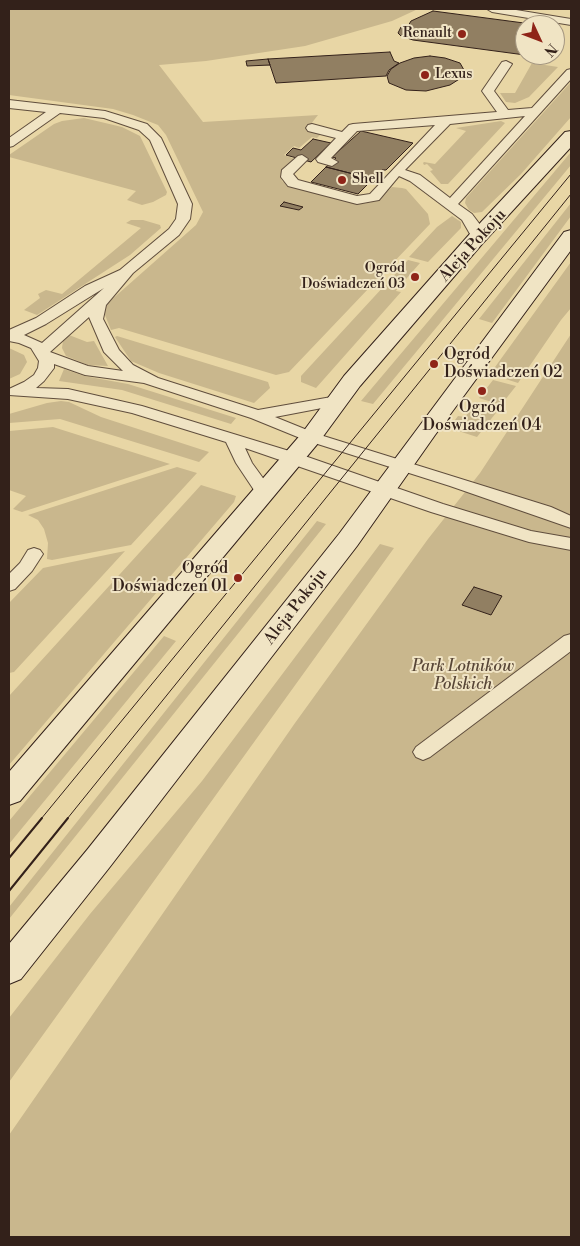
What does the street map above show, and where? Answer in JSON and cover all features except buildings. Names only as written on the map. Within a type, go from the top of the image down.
[{"type":"main road","name":"Aleja Pokoju","points":[[9,793],[312,437],[337,401],[475,240],[571,136]]},
{"type":"main road","name":"Aleja Pokoju","points":[[9,969],[318,579],[571,236]]},
{"type":"lane","points":[[492,9],[571,22]]},
{"type":"lane","points":[[505,114],[488,91],[506,64]]},
{"type":"lane","points":[[451,204],[571,72]]},
{"type":"lane","points":[[9,104],[105,115],[132,122],[147,129],[155,138],[182,195],[185,212],[180,225],[128,270],[105,296],[98,305],[96,319],[112,352],[128,368],[152,381]]},
{"type":"lane","points":[[9,143],[58,109]]},
{"type":"lane","points":[[322,141],[348,132],[535,111]]},
{"type":"lane","points":[[302,160],[287,173],[287,177],[293,183],[357,200],[374,197],[446,122]]},
{"type":"lane","points":[[317,125],[348,132]]},
{"type":"lane","points":[[332,162],[322,159],[348,132]]},
{"type":"lane","points":[[378,174],[397,172],[416,178],[472,222],[477,234],[475,240]]},
{"type":"lane","points":[[9,337],[41,321],[90,289],[128,270]]},
{"type":"lane","points":[[44,353],[105,296]]},
{"type":"lane","points":[[9,337],[28,341],[44,353],[100,374],[152,381],[257,415],[312,437],[393,477],[437,508],[501,528],[571,544]]},
{"type":"lane","points":[[12,393],[30,385],[42,375],[46,366],[44,353]]},
{"type":"lane","points":[[12,393],[68,394],[95,399],[136,409],[293,458],[393,477],[545,511],[571,522]]},
{"type":"lane","points":[[257,415],[337,401]]},
{"type":"lane","points":[[233,440],[244,463],[264,492]]},
{"type":"lane","points":[[9,585],[26,567],[34,554]]},
{"type":"lane","points":[[423,752],[571,642]]},
{"type":"green space","points":[[9,9],[418,9],[392,21],[305,46],[206,61],[159,65],[203,122],[318,115],[307,129],[321,134],[317,138],[312,137],[299,148],[294,146],[284,155],[295,159],[280,175],[282,181],[288,185],[362,204],[377,201],[392,187],[406,189],[428,214],[430,224],[289,372],[276,375],[119,328],[111,330],[105,315],[105,308],[109,302],[196,225],[203,212],[166,135],[158,125],[113,109],[9,95]]},
{"type":"green space","points":[[531,65],[558,67],[529,97],[515,103],[506,102],[500,93],[515,93]]},
{"type":"green space","points":[[571,82],[571,117],[521,174],[482,212],[474,213],[469,210],[465,203],[466,198]]},
{"type":"green space","points":[[84,118],[122,127],[140,136],[167,192],[166,195],[142,205],[127,200],[136,191],[9,157],[9,155],[54,124]]},
{"type":"green space","points":[[501,121],[505,123],[448,184],[441,184],[430,171],[433,170],[427,164],[424,165],[424,162],[435,164],[466,131],[456,128]]},
{"type":"green space","points":[[571,152],[571,165],[373,404],[361,401]]},
{"type":"green space","points":[[571,203],[571,216],[492,323],[479,319]]},
{"type":"green space","points":[[452,216],[461,222],[461,228],[428,262],[409,257],[437,227]]},
{"type":"green space","points":[[131,220],[143,220],[160,225],[161,228],[130,255],[37,315],[24,310],[40,298],[38,294],[46,290],[62,294],[141,228],[126,223]]},
{"type":"green space","points":[[408,260],[420,263],[400,286],[388,282]]},
{"type":"green space","points":[[571,262],[571,308],[518,383],[490,374]]},
{"type":"green space","points":[[385,285],[401,292],[316,388],[301,382],[301,376]]},
{"type":"green space","name":"Park Lotników Polskich","points":[[571,334],[571,1237],[9,1237],[9,1135],[295,723],[428,539],[480,473]]},
{"type":"green space","points":[[69,335],[87,342],[94,341],[108,366],[88,365],[66,356],[62,348],[63,341]]},
{"type":"green space","points":[[117,336],[268,382],[270,388],[254,403],[159,373],[131,361],[115,337]]},
{"type":"green space","points":[[9,348],[24,355],[27,362],[20,374],[9,379]]},
{"type":"green space","points":[[64,369],[84,376],[128,384],[236,418],[231,424],[122,390],[59,381]]},
{"type":"green space","points":[[493,380],[516,386],[501,405],[479,398]]},
{"type":"green space","points":[[61,401],[69,402],[101,417],[209,452],[199,462],[60,419],[9,423],[9,414]]},
{"type":"green space","points":[[477,402],[499,409],[477,437],[449,428],[458,416],[465,417]]},
{"type":"green space","points":[[53,427],[170,464],[22,512],[13,509],[26,496],[9,490],[9,431]]},
{"type":"green space","points":[[177,467],[197,473],[131,545],[52,560],[47,559],[48,543],[44,529],[38,520],[28,515]]},
{"type":"green space","points":[[201,485],[236,496],[234,502],[9,765],[9,696]]},
{"type":"green space","points":[[317,521],[326,524],[9,919],[9,907]]},
{"type":"green space","points":[[380,544],[394,548],[9,1082],[9,1018],[90,914],[202,781]]},
{"type":"green space","points":[[125,551],[14,672],[9,673],[9,603],[43,568]]},
{"type":"green space","points":[[164,636],[176,641],[9,844],[9,821]]},
{"type":"tram line","points":[[41,819],[571,174]]},
{"type":"tram line","points":[[67,819],[571,194]]},
{"type":"tram line","points":[[9,858],[42,818]]},
{"type":"tram line","points":[[9,891],[68,818]]},
{"type":"place","name":"Renault","points":[[462,34]]},
{"type":"place","name":"Lexus","points":[[425,75]]},
{"type":"place","name":"Shell","points":[[342,180]]},
{"type":"place","name":"Ogród Doświadczeń 03","points":[[415,277]]},
{"type":"place","name":"Ogród Doświadczeń 02","points":[[434,364]]},
{"type":"place","name":"Ogród Doświadczeń 04","points":[[482,391]]},
{"type":"place","name":"Ogród Doświadczeń 01","points":[[238,578]]}]
